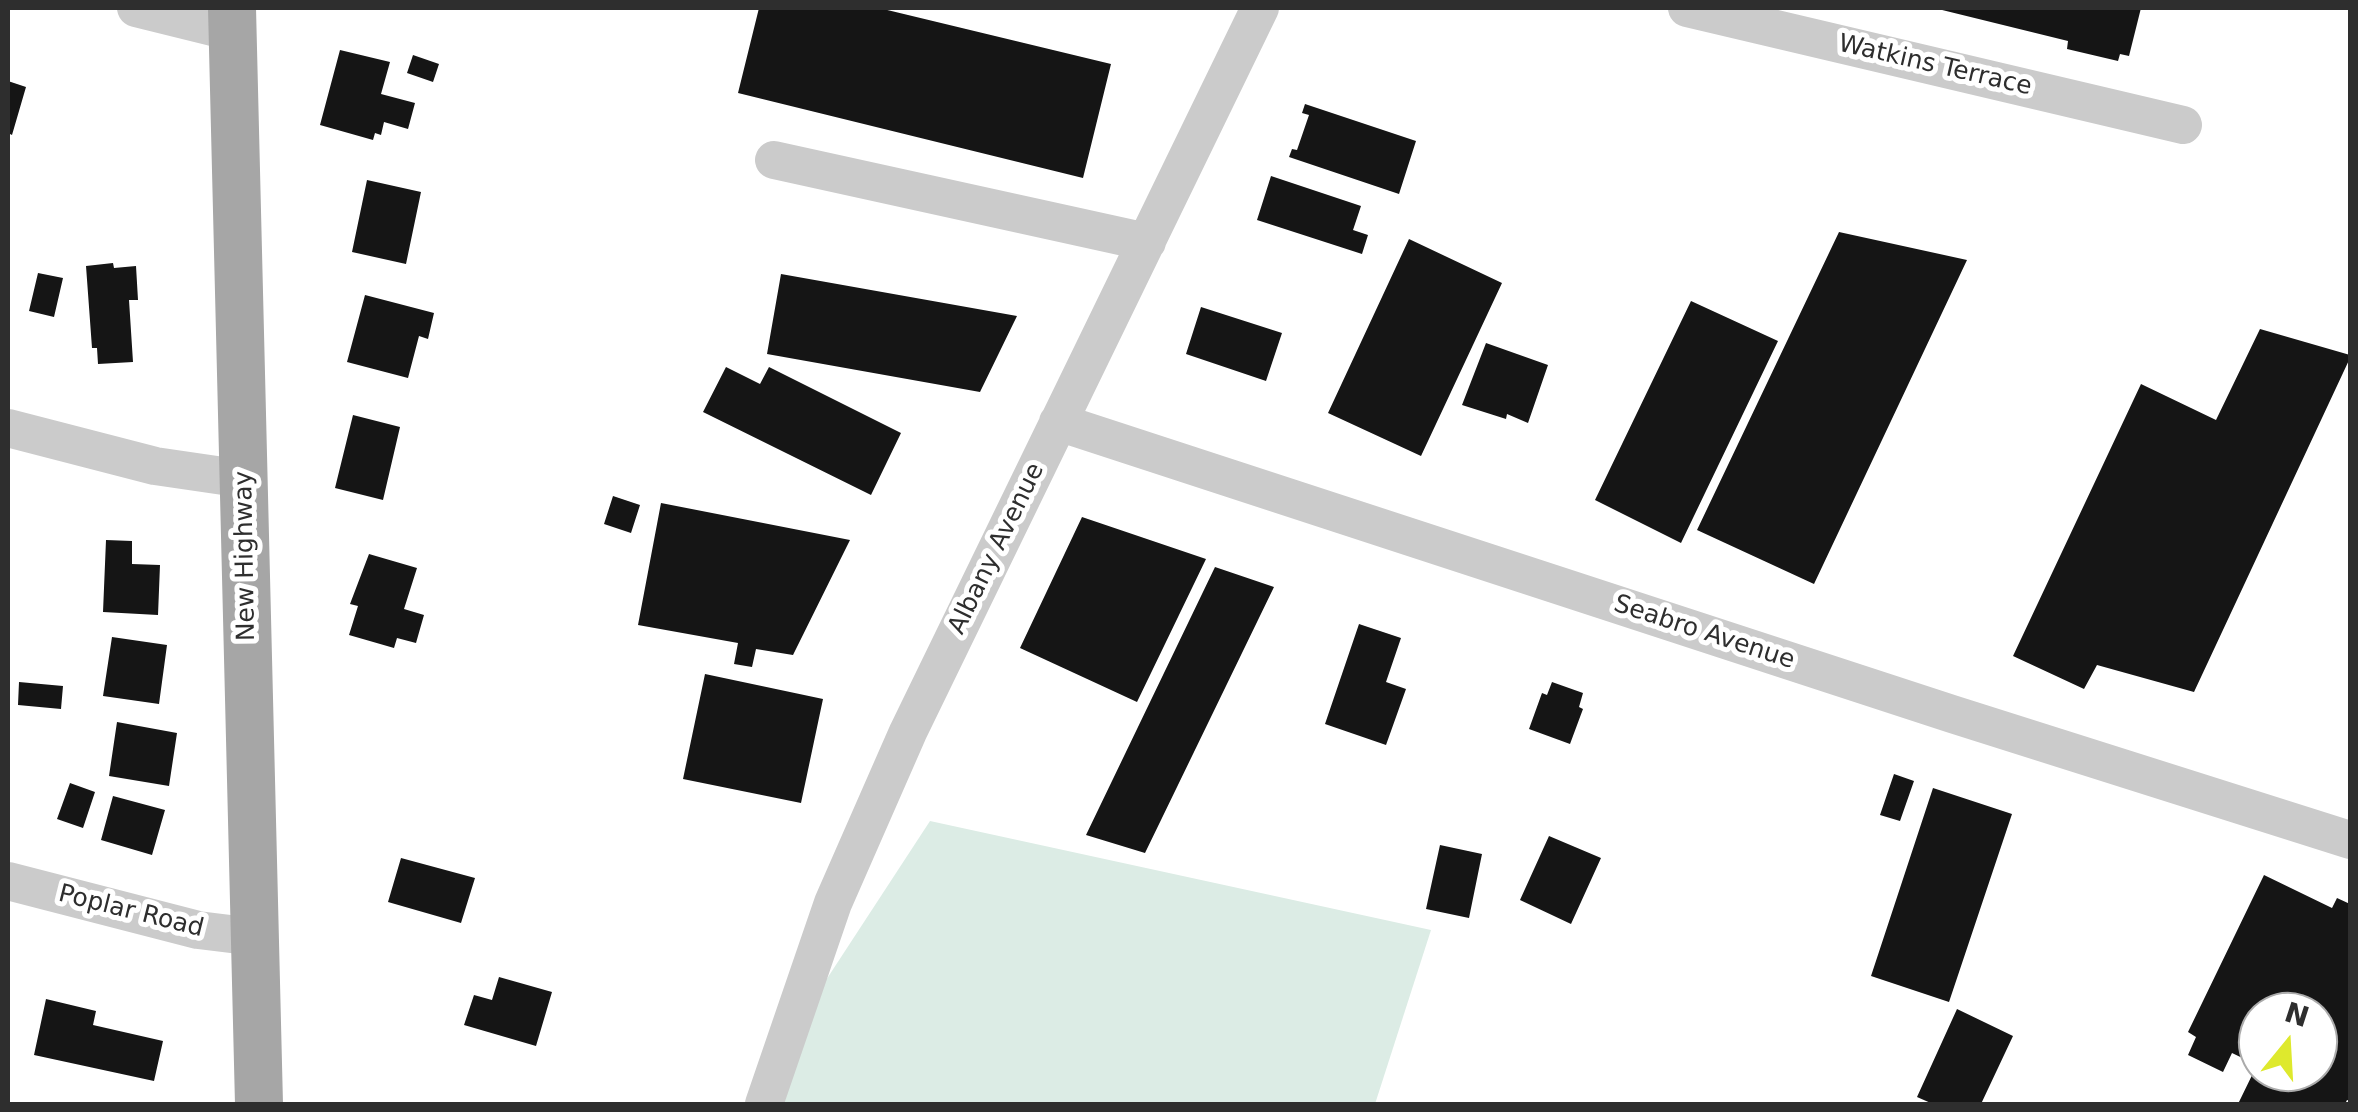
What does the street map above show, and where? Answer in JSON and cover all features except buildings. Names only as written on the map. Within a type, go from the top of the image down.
[{"type":"main road","name":"New Highway","points":[[232,20],[260,1104]]},
{"type":"street","points":[[136,8],[232,20]]},
{"type":"street","name":"Albany Avenue","points":[[764,1104],[833,904],[869,819],[1260,8]]},
{"type":"street","name":"Watkins Terrace","points":[[1687,8],[2183,125]]},
{"type":"street","points":[[774,160],[1147,242]]},
{"type":"street","name":"Seabro Avenue","points":[[1058,422],[2350,840]]},
{"type":"street","points":[[8,428],[154,466],[244,479]]},
{"type":"street","name":"Poplar Road","points":[[8,882],[198,930],[255,937]]},
{"type":"shaded area","points":[[930,821],[1431,930],[1375,1104],[745,1104]]}]
